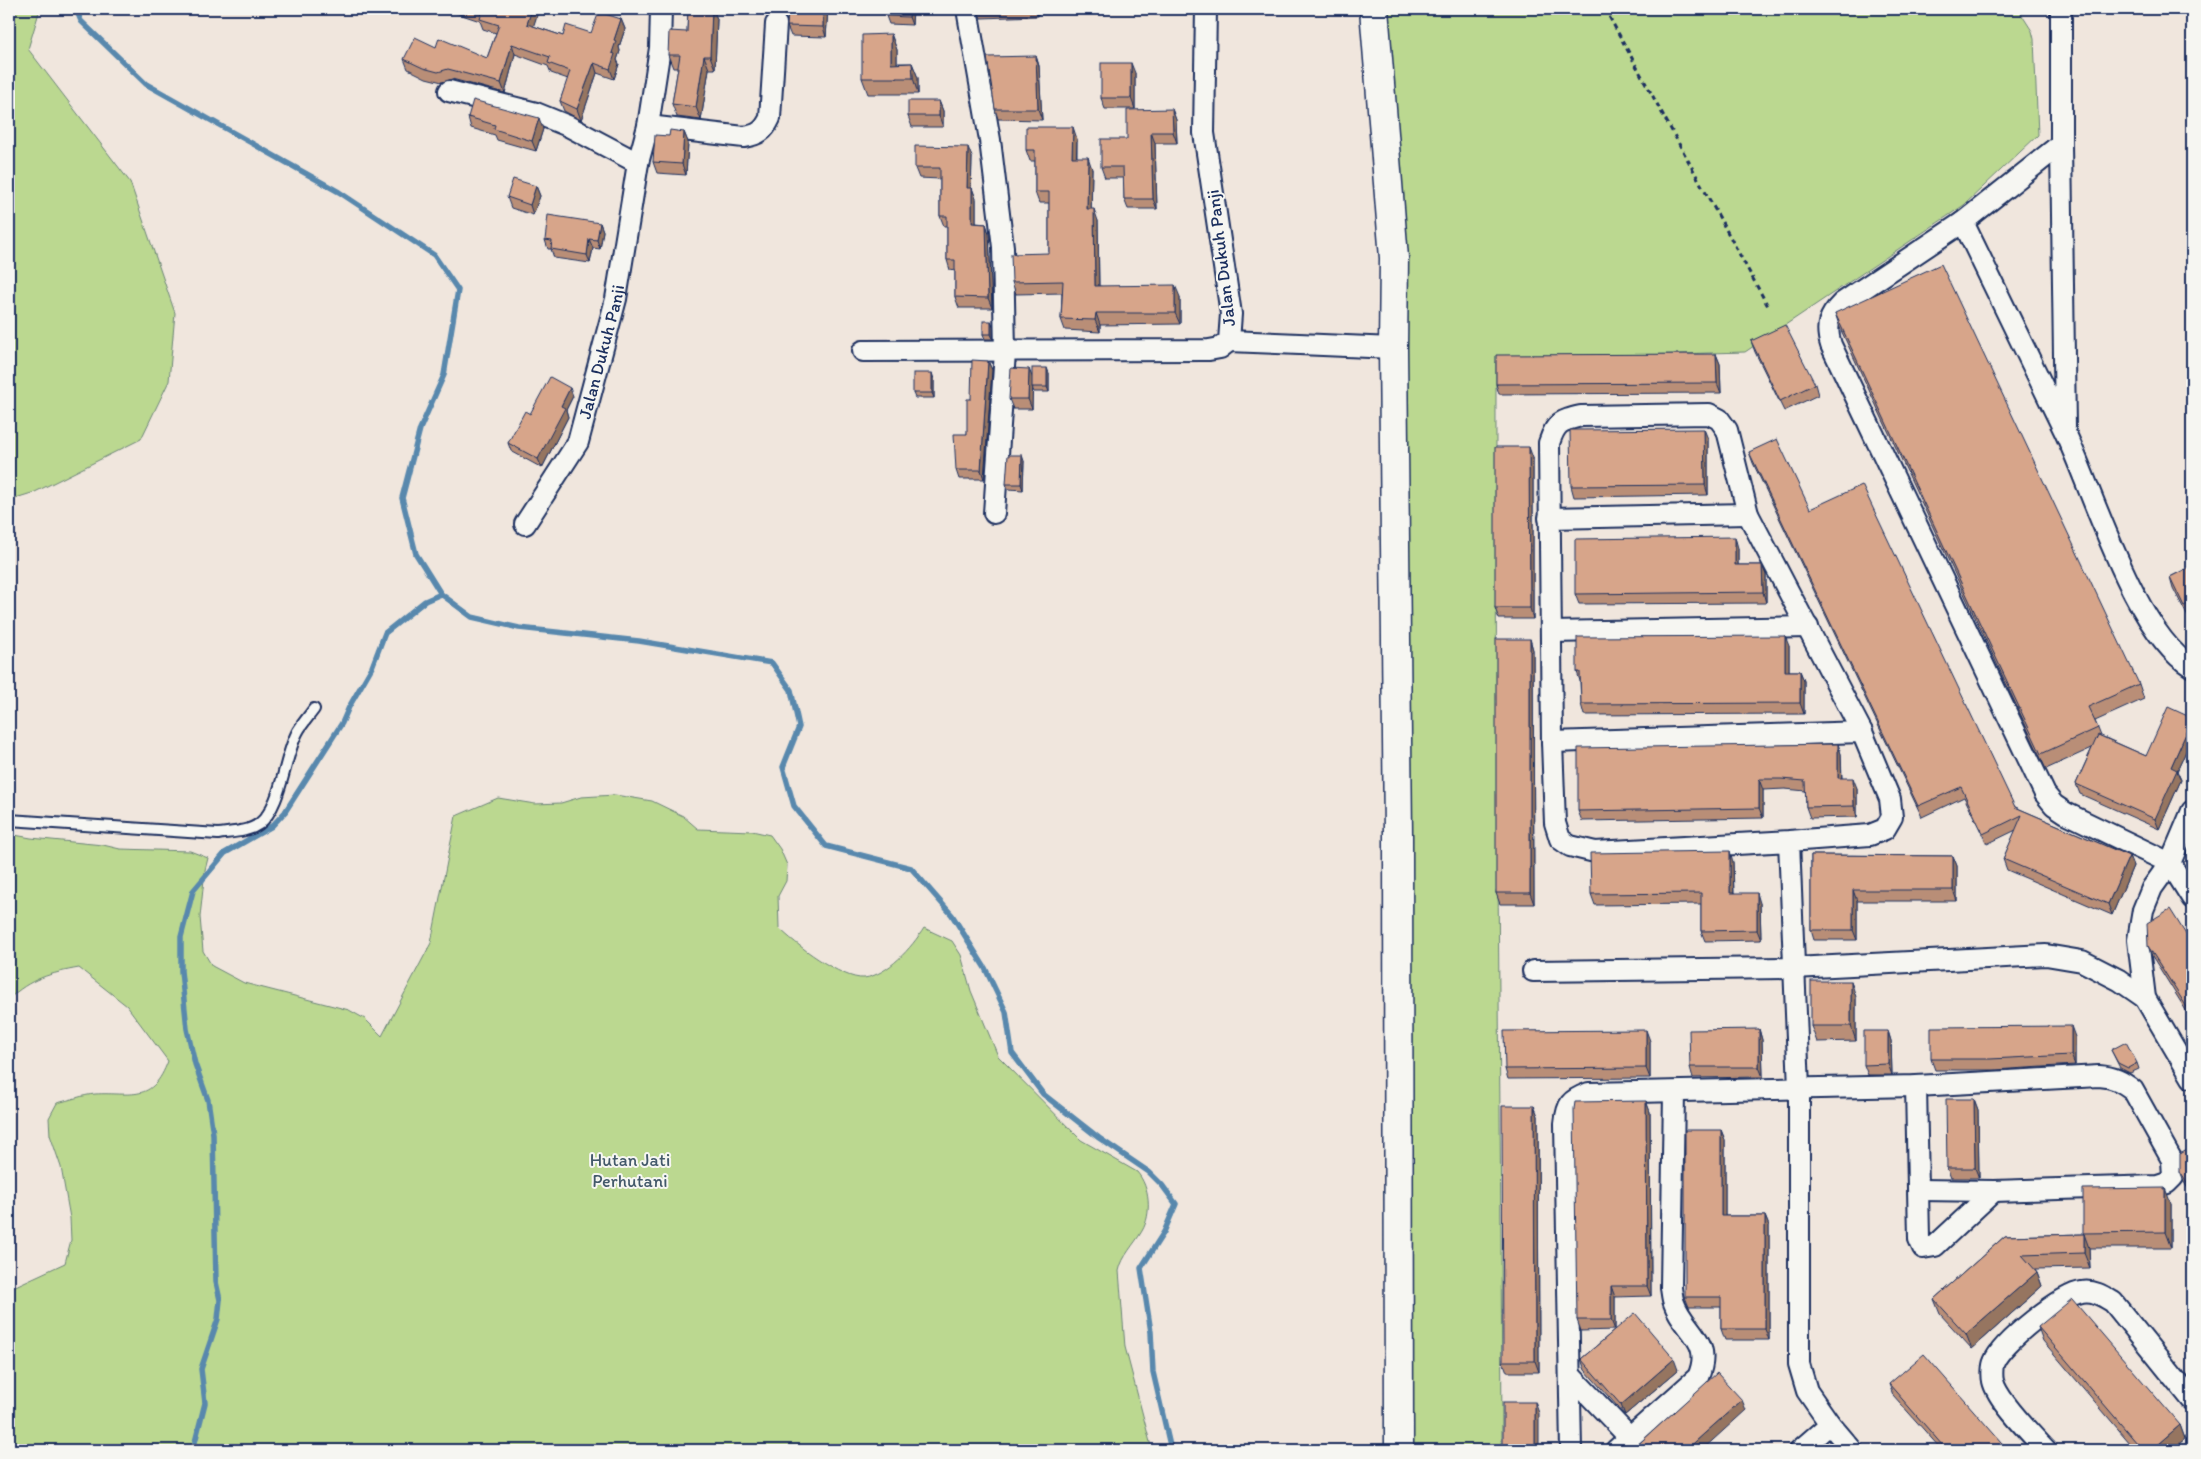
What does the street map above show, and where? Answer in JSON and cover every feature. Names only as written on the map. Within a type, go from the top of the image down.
[{"type":"main road","points":[[1374,9],[1394,258],[1393,348],[1398,835],[1399,1450]]},
{"type":"street","name":"Jalan Dukuh Panji","points":[[525,524],[578,442],[616,299],[638,163],[648,126],[660,48],[661,9]]},
{"type":"street","points":[[968,9],[990,140],[1003,247],[1005,352],[994,512]]},
{"type":"street","name":"Jalan Dukuh Panji","points":[[863,351],[1209,350],[1220,348],[1229,341],[1231,314],[1204,133],[1206,9]]},
{"type":"street","points":[[2061,9],[2065,432]]},
{"type":"street","points":[[648,126],[744,137],[757,135],[765,129],[770,118],[776,24]]},
{"type":"street","points":[[449,91],[536,113],[568,126],[638,163]]},
{"type":"street","points":[[2062,144],[1963,222],[1842,303],[1832,314],[1827,324],[1831,345],[2045,794],[2054,805],[2066,813],[2170,863],[2192,898]]},
{"type":"street","points":[[1963,222],[2065,432],[2128,580],[2148,620],[2181,661],[2192,667]]},
{"type":"street","points":[[1229,341],[1393,348]]},
{"type":"street","points":[[1709,414],[1719,419],[1728,430],[1748,514],[1862,732],[1890,799],[1892,817],[1885,829],[1870,835],[1595,852],[1570,846],[1560,839],[1555,824],[1552,742],[1549,518],[1549,443],[1553,429],[1561,420],[1581,416],[1709,414]]},
{"type":"street","points":[[1549,518],[1748,514]]},
{"type":"street","points":[[1551,632],[1808,627]]},
{"type":"street","points":[[1552,742],[1862,732]]},
{"type":"street","points":[[2192,811],[2170,863],[2152,888],[2143,910],[2138,940],[2145,998],[2192,1078]]},
{"type":"street","points":[[1790,841],[1799,1088],[1799,1364],[1807,1391],[1830,1424],[1852,1450]]},
{"type":"street","points":[[1533,971],[1794,968],[2046,955],[2082,961],[2119,980],[2145,998]]},
{"type":"street","points":[[1571,1450],[1566,1111],[1574,1098],[1589,1093],[1916,1086],[2098,1076],[2112,1077],[2124,1082],[2133,1090],[2172,1160],[2173,1177],[2167,1183],[2158,1186],[1994,1192],[1919,1190]]},
{"type":"street","points":[[1916,1086],[1919,1239],[1923,1248],[1927,1249],[1935,1246],[1994,1192]]},
{"type":"street","points":[[1570,1375],[1623,1444],[1698,1377],[1703,1364],[1702,1350],[1696,1337],[1674,1304],[1671,1288],[1674,1092]]},
{"type":"street","points":[[2046,1450],[2000,1396],[1993,1381],[1994,1362],[2005,1346],[2021,1330],[2066,1297],[2082,1292],[2091,1292],[2100,1294],[2113,1302],[2192,1400]]},
{"type":"street","points":[[1800,1450],[1830,1424]]},
{"type":"lane","points":[[9,820],[218,834],[258,825],[266,817],[273,803],[298,731],[314,709]]},
{"type":"path","points":[[1605,9],[1769,308]]},
{"type":"green space","points":[[9,9],[40,9],[28,49],[130,182],[175,313],[169,381],[141,439],[35,492],[9,500]]},
{"type":"green space","points":[[1385,9],[2018,9],[2032,31],[2034,39],[2038,135],[1964,205],[1745,352],[1502,359],[1496,362],[1502,1450],[1411,1450]]},
{"type":"green space","name":"Hutan Jati Perhutani","points":[[615,795],[652,801],[683,816],[698,829],[752,831],[770,835],[780,849],[787,865],[786,881],[778,896],[779,928],[807,951],[844,973],[864,978],[882,972],[906,951],[924,928],[952,941],[961,955],[971,991],[998,1056],[1081,1140],[1137,1172],[1145,1185],[1148,1209],[1145,1224],[1125,1255],[1119,1271],[1125,1347],[1152,1450],[9,1450],[9,1289],[65,1263],[71,1240],[70,1218],[61,1167],[50,1135],[49,1118],[57,1103],[81,1096],[130,1094],[148,1090],[162,1075],[168,1061],[127,1006],[79,968],[41,978],[24,986],[9,999],[9,834],[103,845],[120,849],[190,851],[208,858],[200,917],[203,951],[212,966],[244,983],[349,1010],[365,1019],[382,1036],[431,943],[456,816],[498,798],[535,804],[561,803],[581,797]]},
{"type":"building","points":[[470,9],[532,9],[527,24],[563,36],[566,25],[591,33],[599,12],[621,19],[614,40],[616,41],[612,53],[615,54],[610,69],[594,63],[577,109],[560,101],[570,71],[548,63],[550,57],[512,44],[501,83],[448,69],[438,72],[423,68],[404,59],[415,37],[436,47],[439,38],[487,58],[499,25],[480,19],[482,13]]},
{"type":"building","points":[[688,9],[712,9],[710,56],[704,56],[696,107],[672,104],[680,55],[668,55],[669,31],[687,32]]},
{"type":"building","points":[[788,9],[823,9],[823,27],[787,26]]},
{"type":"building","points":[[886,9],[910,9],[909,17],[886,16]]},
{"type":"building","points":[[891,34],[891,64],[912,63],[913,78],[862,78],[862,35]]},
{"type":"building","points":[[1036,56],[1038,109],[995,109],[987,57]]},
{"type":"building","points":[[1101,63],[1131,63],[1131,98],[1101,98]]},
{"type":"building","points":[[473,100],[539,118],[532,141],[494,129],[495,125],[468,117]]},
{"type":"building","points":[[908,101],[939,101],[939,116],[908,116]]},
{"type":"building","points":[[1172,109],[1173,132],[1151,132],[1153,199],[1124,199],[1123,167],[1101,167],[1101,139],[1127,139],[1127,110]]},
{"type":"building","points":[[1026,127],[1073,127],[1072,157],[1088,157],[1087,209],[1094,209],[1095,286],[1175,285],[1175,313],[1096,313],[1095,320],[1061,319],[1063,281],[1012,282],[1011,254],[1049,253],[1049,192],[1035,192],[1035,150],[1026,150]]},
{"type":"building","points":[[670,130],[684,132],[682,164],[653,162],[655,135],[669,136]]},
{"type":"building","points":[[915,146],[968,147],[967,188],[972,188],[972,223],[986,224],[988,298],[955,297],[955,260],[947,260],[947,216],[940,216],[940,168],[915,168]]},
{"type":"building","points":[[513,179],[536,186],[530,205],[507,197]]},
{"type":"building","points":[[548,215],[600,223],[597,240],[589,239],[587,255],[551,249],[552,241],[545,240]]},
{"type":"building","points":[[1941,264],[2139,684],[2088,707],[2098,728],[2041,754],[1835,313]]},
{"type":"building","points":[[983,321],[991,321],[991,334],[983,334]]},
{"type":"building","points":[[1785,325],[1815,384],[1780,401],[1751,341]]},
{"type":"building","points":[[1716,354],[1717,383],[1496,384],[1496,355]]},
{"type":"building","points":[[972,360],[988,361],[981,470],[956,470],[954,434],[967,434],[967,399],[971,399]]},
{"type":"building","points":[[1011,368],[1029,369],[1028,399],[1009,399]]},
{"type":"building","points":[[1032,368],[1047,368],[1047,387],[1032,387]]},
{"type":"building","points":[[913,373],[932,373],[932,393],[913,393]]},
{"type":"building","points":[[550,377],[570,388],[561,406],[565,408],[538,459],[508,443],[525,411],[530,414]]},
{"type":"building","points":[[1704,429],[1705,485],[1571,486],[1570,430]]},
{"type":"building","points":[[1777,439],[1810,509],[1862,485],[2015,807],[2129,856],[2108,904],[2003,859],[2022,815],[1983,834],[1961,787],[1918,806],[1749,452]]},
{"type":"building","points":[[1495,447],[1529,447],[1530,608],[1495,608]]},
{"type":"building","points":[[1008,455],[1022,455],[1021,484],[1006,484]]},
{"type":"building","points":[[1735,537],[1735,565],[1762,565],[1763,592],[1575,594],[1575,539]]},
{"type":"building","points":[[2192,566],[2192,602],[2184,606],[2170,577]]},
{"type":"building","points":[[1785,636],[1785,671],[1800,671],[1800,703],[1581,704],[1580,672],[1577,672],[1577,637]]},
{"type":"building","points":[[1496,639],[1530,639],[1530,893],[1496,893]]},
{"type":"building","points":[[2168,707],[2192,718],[2192,720],[2171,767],[2177,770],[2155,819],[2076,784],[2098,735],[2146,756]]},
{"type":"building","points":[[1838,744],[1838,778],[1853,778],[1854,806],[1806,807],[1805,781],[1759,779],[1759,808],[1578,811],[1578,748]]},
{"type":"building","points":[[1730,851],[1730,893],[1757,893],[1757,930],[1701,931],[1701,893],[1591,894],[1590,853]]},
{"type":"building","points":[[1811,855],[1953,856],[1953,890],[1853,890],[1853,930],[1811,930]]},
{"type":"building","points":[[2170,909],[2192,944],[2192,1015],[2148,946],[2147,923]]},
{"type":"building","points":[[1811,981],[1851,981],[1851,1026],[1811,1026]]},
{"type":"building","points":[[2071,1026],[2071,1055],[1990,1059],[1931,1059],[1931,1027]]},
{"type":"building","points":[[1759,1029],[1759,1067],[1690,1067],[1689,1030]]},
{"type":"building","points":[[1646,1030],[1646,1068],[1505,1069],[1504,1031]]},
{"type":"building","points":[[1864,1031],[1888,1031],[1888,1064],[1864,1065]]},
{"type":"building","points":[[2126,1042],[2137,1063],[2128,1068],[2118,1063],[2111,1050]]},
{"type":"building","points":[[1946,1099],[1974,1099],[1975,1168],[1947,1168]]},
{"type":"building","points":[[1646,1101],[1647,1286],[1611,1286],[1611,1320],[1577,1320],[1575,1102]]},
{"type":"building","points":[[1502,1106],[1534,1106],[1535,1361],[1503,1361]]},
{"type":"building","points":[[1685,1130],[1721,1130],[1721,1216],[1765,1216],[1765,1329],[1721,1329],[1721,1297],[1685,1297]]},
{"type":"building","points":[[2189,1149],[2192,1155],[2192,1187],[2190,1188],[2180,1172],[2180,1154]]},
{"type":"building","points":[[2165,1188],[2165,1232],[2083,1233],[2083,1189]]},
{"type":"building","points":[[2084,1234],[2084,1253],[2022,1255],[2037,1272],[1966,1334],[1934,1299],[2005,1236]]},
{"type":"building","points":[[2072,1299],[2180,1425],[2151,1450],[2143,1450],[2038,1327]]},
{"type":"building","points":[[1635,1313],[1674,1359],[1621,1405],[1581,1359]]},
{"type":"building","points":[[1924,1354],[2008,1450],[1938,1450],[1943,1446],[1889,1384]]},
{"type":"building","points":[[1717,1373],[1742,1400],[1686,1450],[1632,1450]]},
{"type":"building","points":[[1503,1402],[1535,1402],[1535,1450],[1503,1450]]},
{"type":"waterway","points":[[76,9],[81,21],[146,84],[339,192],[434,255],[458,290],[444,375],[420,429],[402,498],[416,554],[441,594],[472,617],[519,628],[639,641],[772,663],[791,690],[799,727],[783,767],[794,806],[826,846],[911,868],[952,915],[985,968],[1006,1012],[1012,1053],[1043,1094],[1099,1138],[1149,1172],[1162,1185],[1176,1204],[1164,1232],[1141,1268],[1151,1332],[1153,1372],[1171,1450]]},
{"type":"waterway","points":[[193,1450],[205,1403],[201,1369],[218,1319],[220,1300],[216,1282],[213,1134],[208,1100],[195,1064],[187,1029],[181,971],[181,937],[193,891],[225,853],[272,826],[285,812],[342,723],[372,667],[385,633],[425,601],[441,594]]}]
